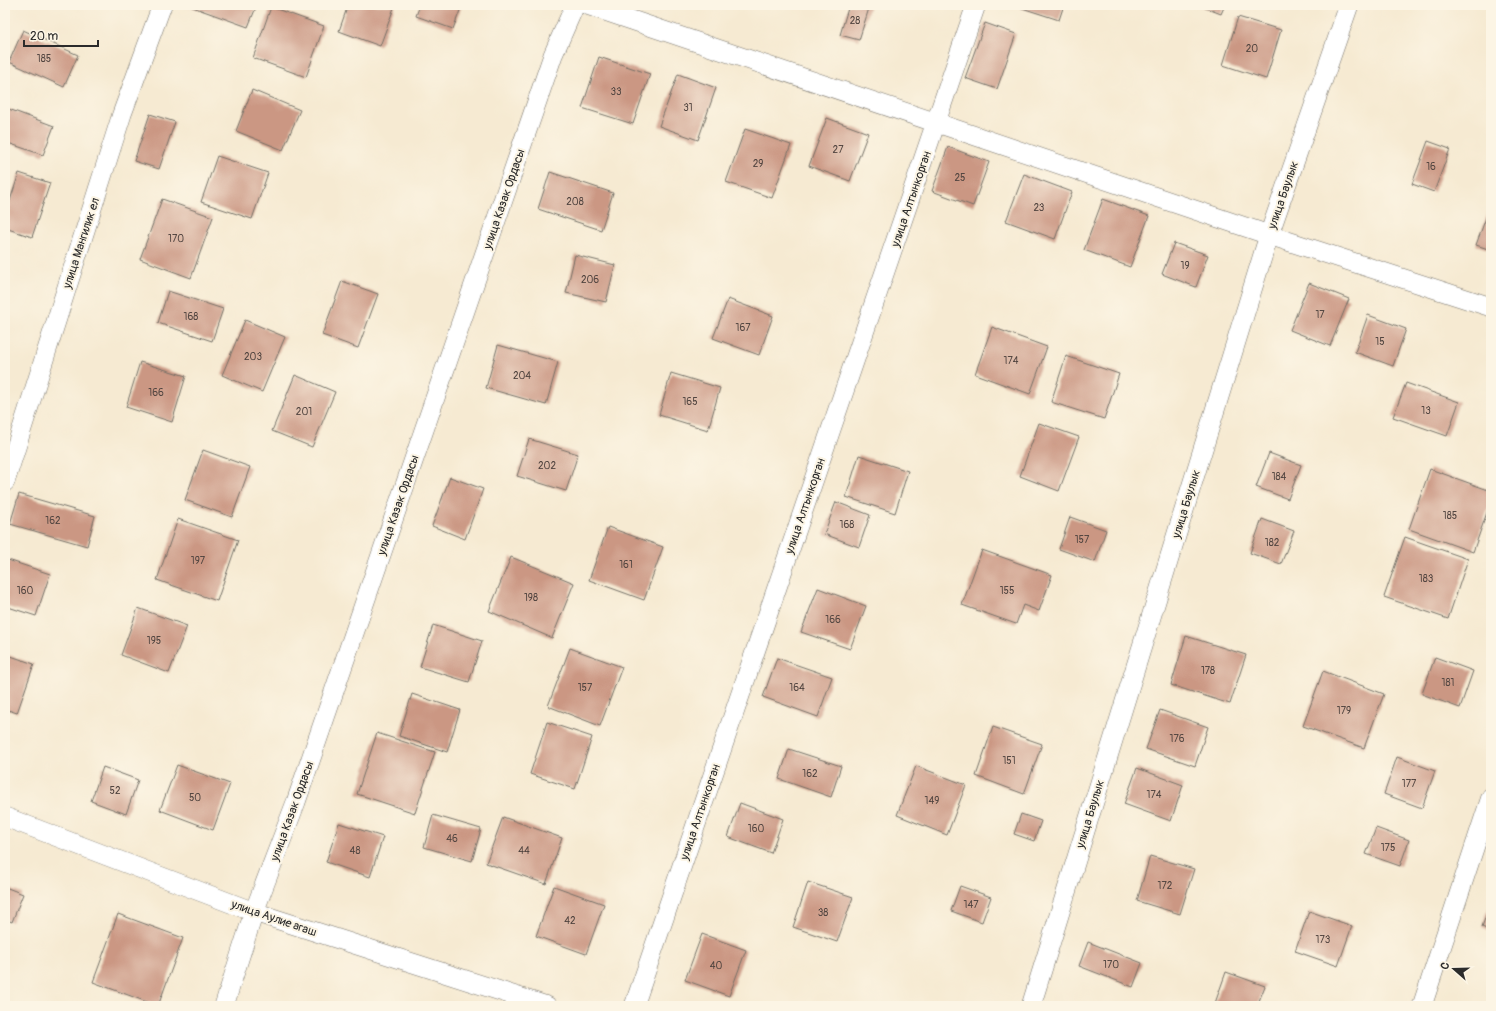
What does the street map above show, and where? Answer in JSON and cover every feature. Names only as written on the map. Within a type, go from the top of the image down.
[{"type":"street","name":"улица Мангилик ел","points":[[5,482],[122,114],[162,5]]},
{"type":"street","name":"улица Казак Ордасы","points":[[224,1006],[254,912],[296,802],[553,55],[575,5]]},
{"type":"street","points":[[587,5],[1269,235],[1491,307]]},
{"type":"street","name":"улица Алтынкорган","points":[[634,1006],[937,123],[976,5]]},
{"type":"street","name":"улица Баулык","points":[[1031,1006],[1269,235],[1349,5]]},
{"type":"street","points":[[1422,1006],[1491,797]]},
{"type":"street","name":"улица Аулие агаш","points":[[5,816],[254,912],[547,1006]]},
{"type":"building","points":[[187,5],[257,5],[248,27]]},
{"type":"building","points":[[348,5],[395,5],[380,46],[339,31]]},
{"type":"building","points":[[420,5],[462,5],[453,29],[416,16]]},
{"type":"building","points":[[849,5],[870,5],[859,40],[840,35]]},
{"type":"building","points":[[1013,5],[1064,5],[1059,20]]},
{"type":"building","points":[[1198,5],[1225,5],[1221,14]]},
{"type":"building","points":[[271,7],[324,26],[306,77],[253,58]]},
{"type":"building","points":[[1238,17],[1281,30],[1266,79],[1223,65]]},
{"type":"building","points":[[985,23],[1016,34],[997,89],[965,78]]},
{"type":"building","points":[[23,30],[78,55],[64,87],[9,62]]},
{"type":"building","points":[[599,57],[650,74],[633,124],[582,108]]},
{"type":"building","points":[[678,74],[716,88],[698,140],[659,126]]},
{"type":"building","points":[[252,90],[300,110],[283,150],[236,131]]},
{"type":"building","points":[[6,108],[54,126],[43,155],[5,142]]},
{"type":"building","points":[[150,114],[175,122],[159,169],[134,161]]},
{"type":"building","points":[[827,118],[868,133],[850,181],[809,166]]},
{"type":"building","points":[[745,129],[791,145],[772,198],[726,182]]},
{"type":"building","points":[[1428,141],[1450,149],[1434,192],[1412,184]]},
{"type":"building","points":[[948,147],[989,162],[973,206],[932,191]]},
{"type":"building","points":[[217,156],[268,173],[252,219],[201,202]]},
{"type":"building","points":[[550,172],[613,193],[601,230],[538,209]]},
{"type":"building","points":[[19,173],[50,183],[32,237],[5,228],[5,216]]},
{"type":"building","points":[[1024,174],[1072,192],[1055,239],[1006,221]]},
{"type":"building","points":[[162,199],[213,217],[191,278],[140,259]]},
{"type":"building","points":[[1103,199],[1149,216],[1130,267],[1084,250]]},
{"type":"building","points":[[1491,204],[1491,250],[1476,245]]},
{"type":"building","points":[[1174,243],[1208,255],[1196,287],[1162,274]]},
{"type":"building","points":[[575,255],[615,265],[606,302],[566,293]]},
{"type":"building","points":[[342,281],[378,294],[358,348],[322,335]]},
{"type":"building","points":[[1309,283],[1349,299],[1330,346],[1290,330]]},
{"type":"building","points":[[168,291],[223,309],[212,341],[158,323]]},
{"type":"building","points":[[728,299],[773,316],[759,355],[713,338]]},
{"type":"building","points":[[1368,315],[1406,329],[1393,366],[1355,352]]},
{"type":"building","points":[[245,320],[285,337],[262,392],[222,375]]},
{"type":"building","points":[[992,327],[1047,347],[1030,394],[975,374]]},
{"type":"building","points":[[498,345],[558,362],[546,405],[486,388]]},
{"type":"building","points":[[1066,356],[1119,374],[1104,419],[1051,402]]},
{"type":"building","points":[[140,362],[186,376],[172,422],[126,407]]},
{"type":"building","points":[[671,373],[720,388],[708,430],[659,415]]},
{"type":"building","points":[[295,375],[335,392],[312,447],[272,431]]},
{"type":"building","points":[[1406,383],[1459,402],[1447,436],[1393,417]]},
{"type":"building","points":[[1039,423],[1079,437],[1059,491],[1020,476]]},
{"type":"building","points":[[529,439],[578,454],[566,491],[517,476]]},
{"type":"building","points":[[203,450],[250,467],[232,517],[185,500]]},
{"type":"building","points":[[1269,453],[1301,465],[1288,499],[1256,487]]},
{"type":"building","points":[[859,455],[908,471],[895,513],[846,497]]},
{"type":"building","points":[[1430,469],[1491,491],[1491,501],[1473,552],[1409,529]]},
{"type":"building","points":[[450,477],[483,489],[465,539],[432,526]]},
{"type":"building","points":[[19,494],[95,516],[87,546],[10,524]]},
{"type":"building","points":[[836,502],[870,515],[859,547],[824,534]]},
{"type":"building","points":[[1070,517],[1106,530],[1095,562],[1059,549]]},
{"type":"building","points":[[178,519],[238,540],[217,601],[157,580]]},
{"type":"building","points":[[1262,519],[1294,531],[1281,564],[1250,553]]},
{"type":"building","points":[[608,527],[663,547],[644,600],[589,580]]},
{"type":"building","points":[[1405,537],[1468,559],[1448,619],[1384,597]]},
{"type":"building","points":[[982,550],[1052,575],[1039,611],[1023,605],[1016,624],[962,605]]},
{"type":"building","points":[[511,557],[574,583],[552,638],[489,611]]},
{"type":"building","points":[[5,559],[50,574],[36,616],[5,606]]},
{"type":"building","points":[[818,588],[866,606],[850,649],[801,632]]},
{"type":"building","points":[[138,608],[187,626],[169,673],[121,655]]},
{"type":"building","points":[[433,625],[482,641],[469,682],[420,667]]},
{"type":"building","points":[[1186,636],[1246,655],[1230,704],[1171,685]]},
{"type":"building","points":[[570,648],[622,667],[600,726],[548,706]]},
{"type":"building","points":[[5,654],[34,664],[17,713],[5,709]]},
{"type":"building","points":[[1435,657],[1473,671],[1460,708],[1422,694]]},
{"type":"building","points":[[777,658],[832,677],[818,717],[763,697]]},
{"type":"building","points":[[1323,671],[1384,694],[1364,748],[1303,726]]},
{"type":"building","points":[[412,694],[460,710],[447,752],[399,736]]},
{"type":"building","points":[[1160,710],[1208,727],[1195,766],[1146,749]]},
{"type":"building","points":[[547,722],[592,737],[575,789],[530,774]]},
{"type":"building","points":[[993,727],[1042,744],[1024,794],[976,776]]},
{"type":"building","points":[[377,733],[435,752],[415,813],[357,794]]},
{"type":"building","points":[[789,749],[841,766],[831,797],[779,779]]},
{"type":"building","points":[[1397,757],[1435,771],[1422,808],[1384,794]]},
{"type":"building","points":[[177,765],[230,784],[213,830],[160,810]]},
{"type":"building","points":[[916,766],[966,785],[947,835],[897,815]]},
{"type":"building","points":[[103,767],[138,780],[126,814],[91,801]]},
{"type":"building","points":[[1137,768],[1183,785],[1171,821],[1124,804]]},
{"type":"building","points":[[740,803],[783,819],[771,853],[728,837]]},
{"type":"building","points":[[1021,814],[1041,821],[1034,841],[1014,834]]},
{"type":"building","points":[[433,815],[481,829],[472,861],[424,847]]},
{"type":"building","points":[[503,817],[562,838],[546,884],[486,863]]},
{"type":"building","points":[[339,823],[383,837],[370,877],[326,862]]},
{"type":"building","points":[[1376,828],[1409,840],[1400,866],[1366,854]]},
{"type":"building","points":[[1150,856],[1194,869],[1180,914],[1137,901]]},
{"type":"building","points":[[808,882],[853,897],[837,942],[793,927]]},
{"type":"building","points":[[554,886],[604,904],[586,954],[536,936]]},
{"type":"building","points":[[960,886],[991,897],[982,922],[951,911]]},
{"type":"building","points":[[5,887],[23,894],[12,922],[5,919]]},
{"type":"building","points":[[1491,901],[1491,931],[1482,927]]},
{"type":"building","points":[[1309,911],[1352,926],[1338,966],[1295,951]]},
{"type":"building","points":[[118,914],[183,938],[158,1006],[93,982]]},
{"type":"building","points":[[702,934],[746,950],[729,996],[685,980]]},
{"type":"building","points":[[1088,942],[1142,963],[1133,987],[1079,966]]},
{"type":"building","points":[[1226,972],[1265,986],[1257,1006],[1214,1006]]}]
